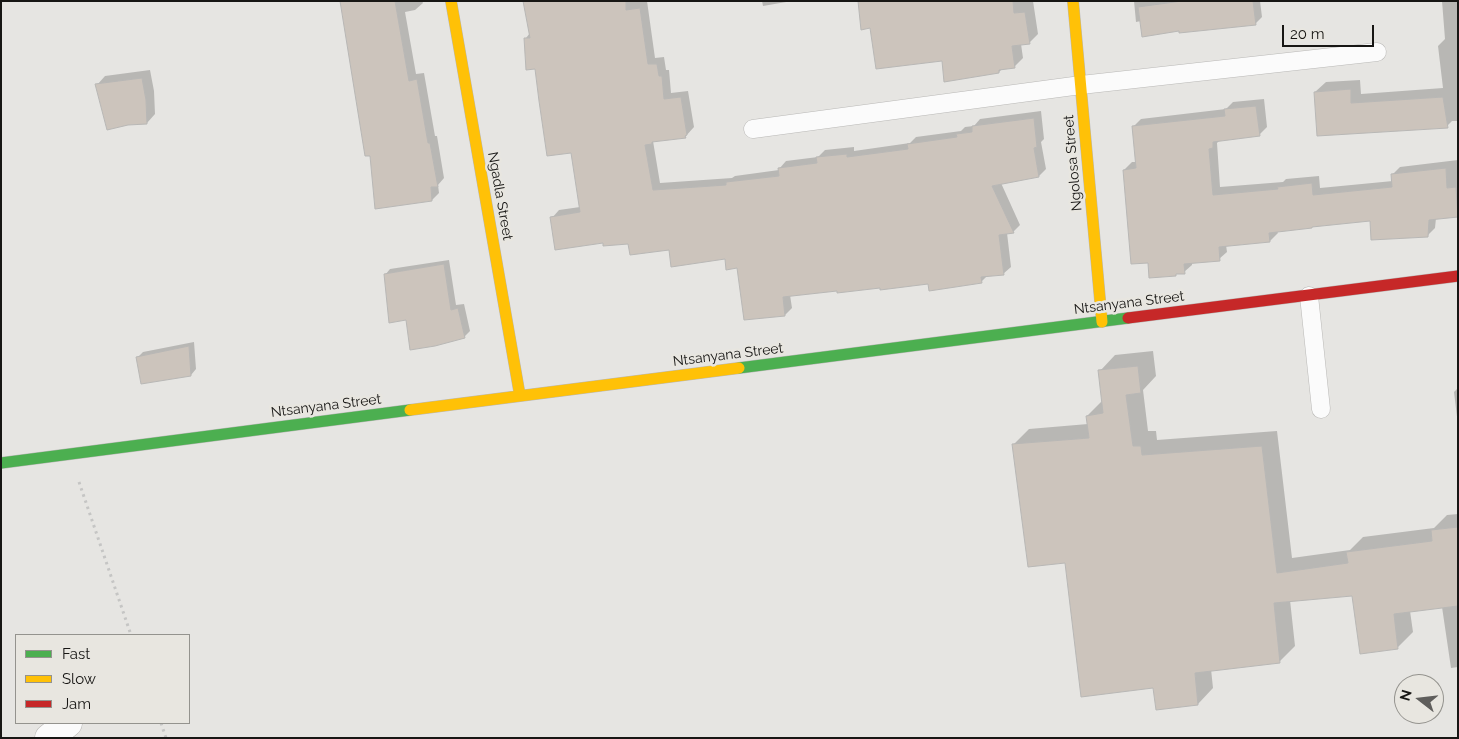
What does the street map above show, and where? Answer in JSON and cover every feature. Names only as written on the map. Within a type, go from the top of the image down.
[{"type":"street","name":"Ngadla Street","points":[[451,1],[520,396]]},
{"type":"street","name":"Ngolosa Street","points":[[1073,1],[1102,322]]},
{"type":"street","name":"Ntsanyana Street","points":[[1,463],[1458,276]]},
{"type":"street","points":[[49,738],[67,724]]},
{"type":"lane","points":[[754,129],[1081,85],[1377,52]]},
{"type":"lane","points":[[1309,296],[1321,409]]},
{"type":"path","points":[[69,454],[131,634]]},
{"type":"path","points":[[161,724],[166,738]]},
{"type":"building","points":[[340,1],[395,1],[409,81],[417,79],[428,143],[430,143],[438,187],[431,187],[432,201],[375,209],[370,156],[365,156]]},
{"type":"building","points":[[523,1],[626,1],[626,10],[640,8],[648,64],[657,64],[659,76],[662,76],[664,99],[681,97],[687,135],[685,136],[686,138],[652,142],[652,144],[645,145],[653,190],[726,185],[726,182],[779,176],[778,168],[817,163],[816,157],[847,154],[847,157],[908,149],[907,144],[957,137],[956,134],[972,132],[972,126],[1034,118],[1037,147],[1034,148],[1039,177],[992,186],[1014,233],[999,235],[1004,275],[981,277],[982,283],[929,291],[928,284],[880,290],[880,288],[837,293],[837,291],[783,297],[785,316],[744,320],[737,268],[726,270],[725,259],[671,267],[669,250],[630,255],[628,244],[603,246],[603,243],[555,250],[550,217],[580,212],[571,153],[547,156],[535,69],[526,70],[524,38],[530,38]]},
{"type":"building","points":[[858,1],[1013,1],[1014,13],[1025,12],[1030,44],[1012,46],[1015,68],[999,70],[999,73],[944,82],[942,61],[876,69],[870,28],[861,30]]},
{"type":"building","points":[[1182,1],[1253,1],[1256,25],[1179,33],[1179,31],[1142,37],[1138,7]]},
{"type":"building","points":[[142,78],[146,100],[147,124],[128,125],[107,130],[95,84]]},
{"type":"building","points":[[1351,89],[1351,103],[1443,97],[1448,128],[1317,136],[1314,92]]},
{"type":"building","points":[[1256,106],[1260,136],[1213,142],[1213,148],[1209,149],[1213,195],[1278,189],[1277,187],[1312,183],[1313,195],[1392,187],[1391,174],[1446,168],[1447,188],[1456,187],[1458,217],[1429,220],[1428,237],[1371,240],[1370,221],[1269,233],[1270,242],[1219,247],[1220,261],[1184,264],[1185,274],[1149,278],[1148,263],[1131,264],[1123,170],[1136,168],[1132,126],[1225,116],[1224,109]]},
{"type":"building","points":[[444,264],[451,310],[458,308],[465,338],[410,350],[406,320],[389,323],[384,274]]},
{"type":"building","points":[[189,346],[191,376],[141,384],[136,357]]},
{"type":"building","points":[[1138,366],[1141,393],[1126,395],[1133,446],[1141,446],[1142,455],[1262,446],[1277,573],[1348,563],[1346,552],[1432,541],[1431,530],[1458,527],[1458,606],[1394,614],[1398,649],[1360,654],[1352,596],[1274,603],[1280,663],[1195,673],[1198,705],[1156,710],[1153,688],[1081,697],[1065,563],[1028,567],[1012,444],[1089,438],[1086,416],[1103,413],[1098,370]]},
{"type":"traffic: fast","points":[[739,368],[1128,318]]},
{"type":"traffic: fast","points":[[1,463],[410,410]]},
{"type":"traffic: slow","points":[[451,1],[520,396]]},
{"type":"traffic: slow","points":[[1073,1],[1102,322]]},
{"type":"traffic: slow","points":[[410,410],[739,368]]},
{"type":"traffic: jam","points":[[1128,318],[1458,276]]}]
